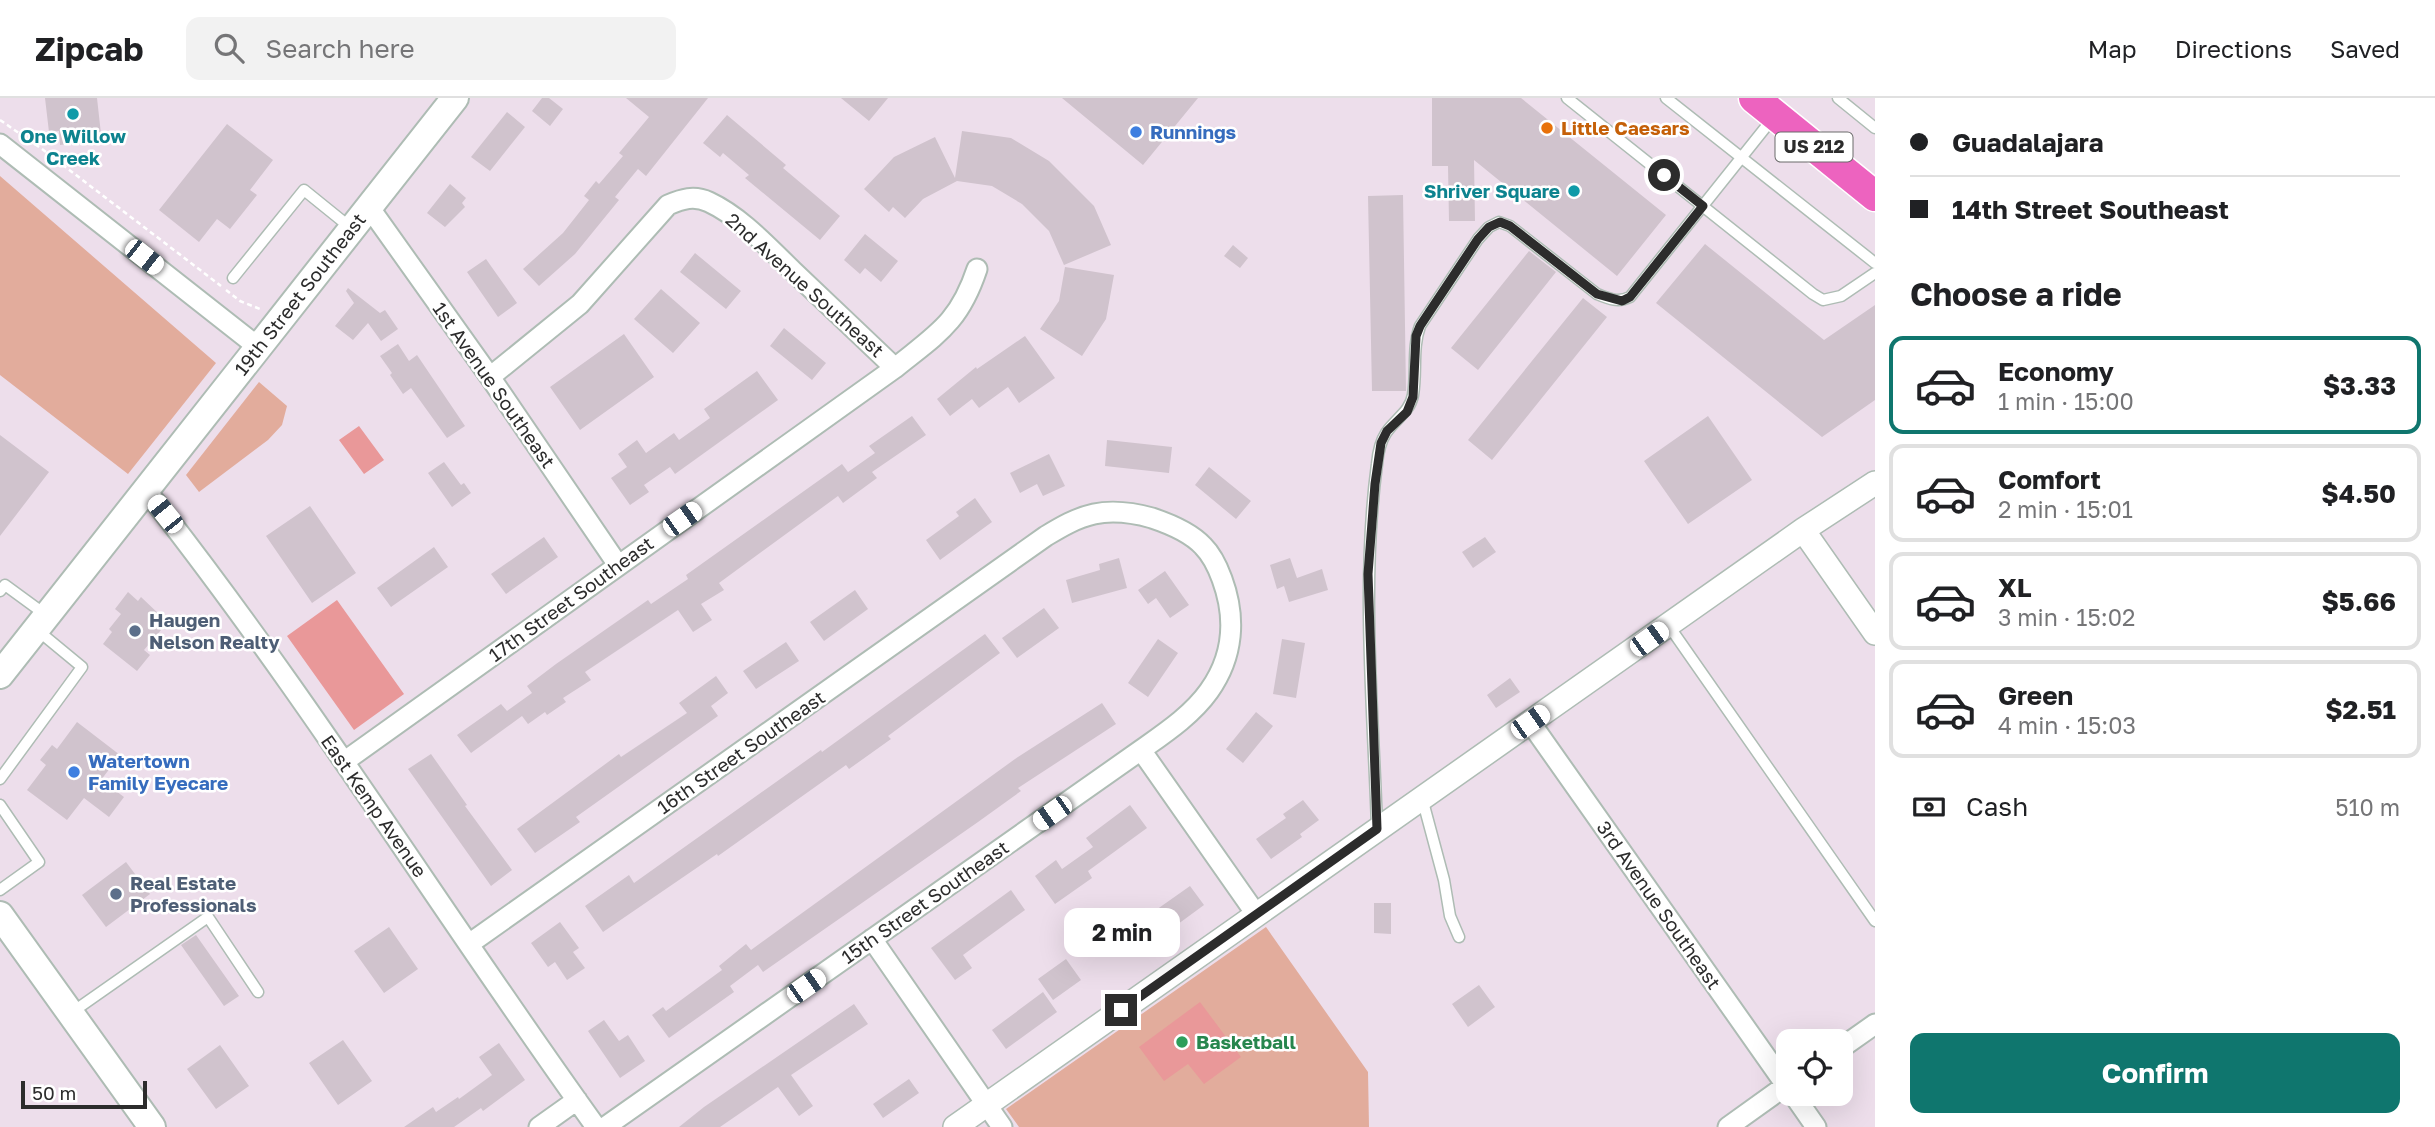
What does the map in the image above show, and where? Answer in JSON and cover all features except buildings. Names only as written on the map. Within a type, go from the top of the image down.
[{"type":"main road","name":"19th Street Southeast","points":[[0,675],[455,98]]},
{"type":"main road","name":"US 212","points":[[1768,105],[1872,189]]},
{"type":"main road","points":[[0,915],[152,1127]]},
{"type":"street","points":[[0,144],[258,347]]},
{"type":"street","name":"2nd Avenue Southeast","points":[[490,377],[580,304],[668,205],[684,198],[709,202],[732,216],[765,243],[895,368]]},
{"type":"street","name":"1st Avenue Southeast","points":[[369,207],[490,377],[618,565]]},
{"type":"street","name":"17th Street Southeast","points":[[345,761],[895,368],[945,328],[969,291],[976,269]]},
{"type":"street","points":[[955,1127],[1803,530],[1875,483]]},
{"type":"street","name":"East Kemp Avenue","points":[[145,489],[196,554],[345,761],[596,1127]]},
{"type":"street","name":"16th Street Southeast","points":[[469,944],[1013,559],[1071,522],[1095,513],[1140,515],[1184,531],[1205,547],[1219,571]]},
{"type":"street","points":[[1803,530],[1875,633]]},
{"type":"street","name":"15th Street Southeast","points":[[606,1127],[1173,727],[1210,690],[1229,648],[1232,624],[1229,598],[1219,571]]},
{"type":"street","name":"3rd Avenue Southeast","points":[[1530,722],[1776,1070]]},
{"type":"street","points":[[1141,750],[1256,915]]},
{"type":"street","points":[[872,939],[1002,1127]]},
{"type":"street","points":[[1853,1040],[1875,1024]]},
{"type":"street","points":[[1728,1127],[1776,1096]]},
{"type":"street","points":[[539,1127],[577,1100]]},
{"type":"street","name":"3rd Avenue Southeast","points":[[1801,1106],[1816,1127]]},
{"type":"lane","points":[[1567,98],[1823,300],[1842,296],[1875,272]]},
{"type":"lane","points":[[1666,98],[1875,263]]},
{"type":"lane","points":[[1838,98],[1875,128]]},
{"type":"lane","points":[[1377,829],[1368,574],[1377,462],[1387,431],[1407,412],[1413,397],[1416,336],[1420,326],[1478,239],[1489,227],[1500,222],[1510,226],[1597,294],[1622,301],[1630,297],[1741,158],[1768,105]]},
{"type":"lane","points":[[233,278],[304,190],[351,229]]},
{"type":"lane","points":[[0,592],[5,585],[82,667],[0,779]]},
{"type":"lane","points":[[1668,625],[1875,921]]},
{"type":"lane","points":[[1422,798],[1444,880],[1450,916],[1459,937]]},
{"type":"lane","points":[[0,805],[38,862],[0,890]]},
{"type":"lane","points":[[71,1013],[208,917],[258,992]]},
{"type":"path","points":[[0,120],[98,191],[240,301],[263,310]]},
{"type":"shaded area","points":[[0,176],[216,363],[128,474],[0,375]]},
{"type":"shaded area","points":[[259,382],[287,406],[282,425],[268,440],[199,492],[186,475]]},
{"type":"shaded area","points":[[359,426],[384,460],[364,474],[339,440]]},
{"type":"shaded area","points":[[337,600],[404,694],[354,730],[287,636]]},
{"type":"shaded area","points":[[1266,927],[1368,1072],[1369,1127],[1019,1127],[1006,1109]]},
{"type":"shaded area","name":"Basketball","points":[[1200,1002],[1241,1057],[1204,1084],[1188,1064],[1164,1081],[1139,1047]]},
{"type":"place","name":"One Willow Creek","points":[[73,114]]},
{"type":"place","name":"Little Caesars","points":[[1547,128]]},
{"type":"place","name":"Runnings","points":[[1136,132]]},
{"type":"place","name":"Shriver Square","points":[[1574,191]]},
{"type":"place","name":"Haugen Nelson Realty","points":[[135,631]]},
{"type":"place","name":"Watertown Family Eyecare","points":[[74,772]]},
{"type":"place","name":"Real Estate Professionals","points":[[116,894]]},
{"type":"place","name":"Basketball","points":[[1182,1042]]},
{"type":"route","points":[[1121,1010],[1377,829],[1368,574],[1375,484],[1381,443],[1387,431],[1407,412],[1413,397],[1416,336],[1420,326],[1478,239],[1489,227],[1500,222],[1510,226],[1597,294],[1622,301],[1630,297],[1703,206],[1664,175]]}]
